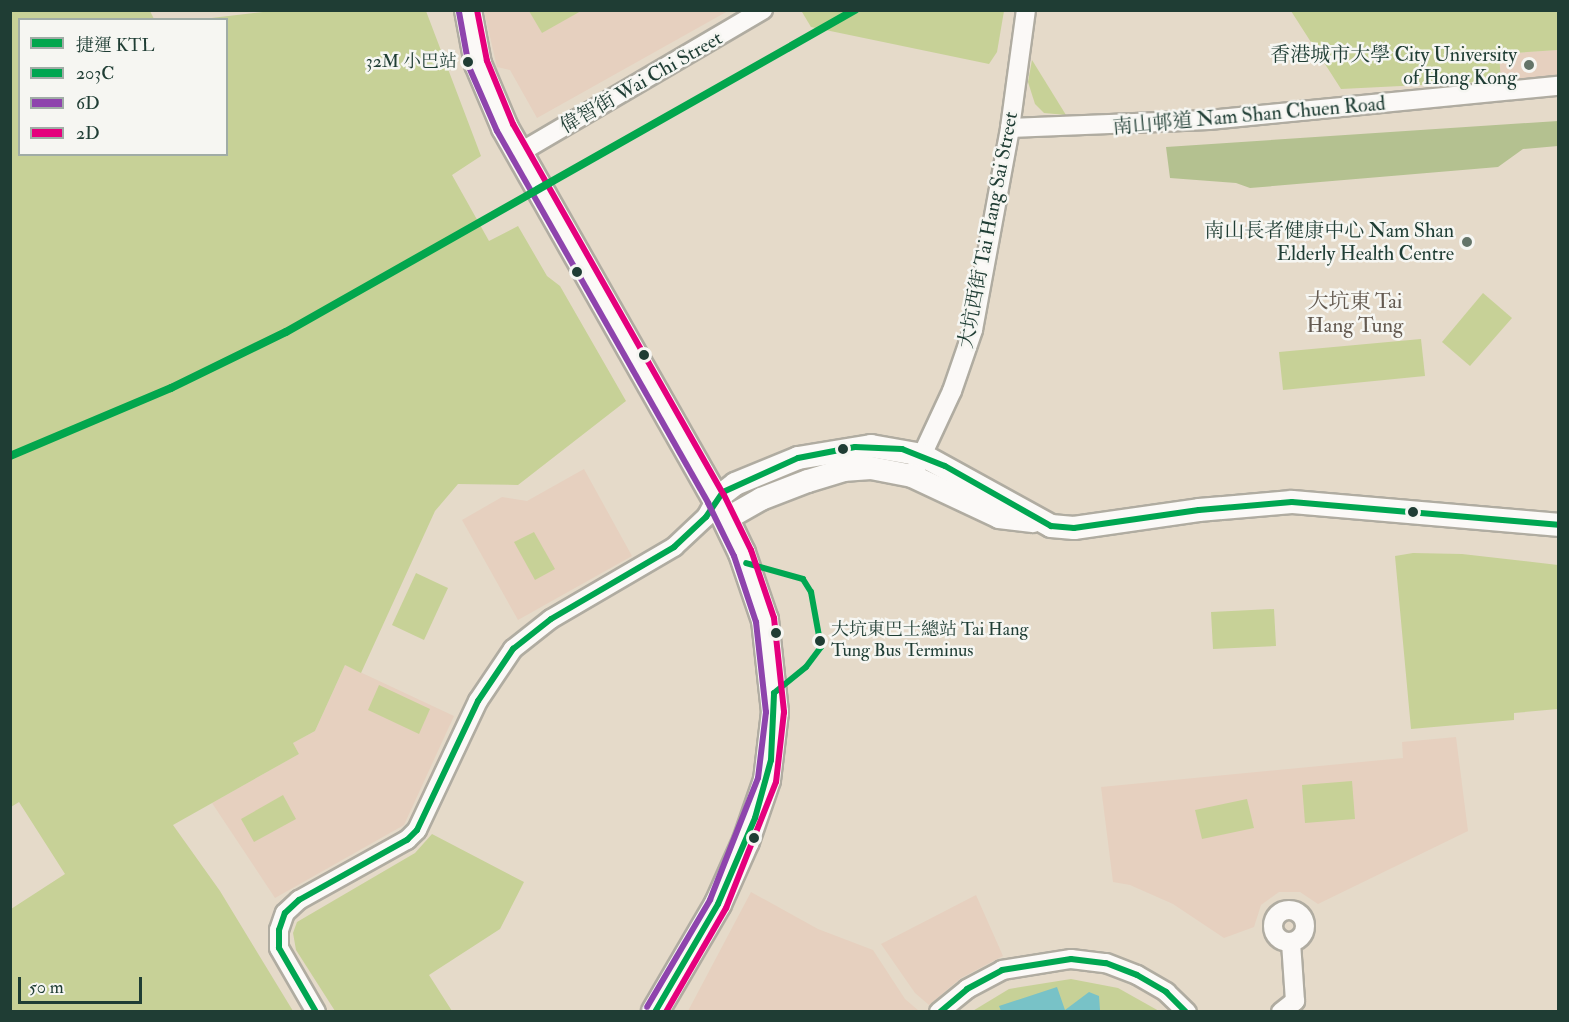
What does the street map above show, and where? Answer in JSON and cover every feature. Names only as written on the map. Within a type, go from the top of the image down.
[{"type":"main road","points":[[468,10],[478,64],[519,153],[721,509],[757,591],[769,640],[775,712],[771,760],[737,864],[679,977],[655,1011]]},
{"type":"street","name":"偉智街 Wai Chi Street","points":[[519,153],[763,10]]},
{"type":"street","name":"大坑西街 Tai Hang Sai Street","points":[[912,476],[952,391],[973,330],[1010,128],[1026,10]]},
{"type":"street","name":"南山邨道 Nam Shan Chuen Road","points":[[1010,128],[1209,120],[1558,86]]},
{"type":"street","points":[[721,509],[735,484],[815,453],[871,446],[922,455],[1038,521]]},
{"type":"street","points":[[316,1011],[279,948],[279,930],[285,913],[298,900],[407,840],[417,830],[478,700],[513,649],[551,619],[674,547],[706,517],[721,509],[761,499],[843,470],[871,468],[912,476],[999,517],[1074,528],[1199,510],[1292,502],[1558,525]]},
{"type":"street","points":[[1281,1011],[1295,1001],[1291,942]]},
{"type":"street","points":[[939,1011],[967,989],[1002,970],[1036,962],[1071,959],[1106,963],[1137,975],[1166,992],[1187,1011]]},
{"type":"shaded area","points":[[484,11],[728,11],[537,118],[510,70],[497,67]]},
{"type":"shaded area","name":"香港城市大學 City University of Hong Kong","points":[[1558,50],[1558,76],[1501,81],[1499,54]]},
{"type":"shaded area","points":[[584,469],[632,556],[518,620],[462,520],[502,497],[527,501]]},
{"type":"shaded area","points":[[345,665],[454,716],[404,825],[275,898],[212,803],[299,754],[293,743],[315,731]]},
{"type":"shaded area","points":[[1456,737],[1468,831],[1318,904],[1300,892],[1279,892],[1261,905],[1254,927],[1224,938],[1173,904],[1130,885],[1113,882],[1101,787],[1403,758],[1402,742]]},
{"type":"shaded area","points":[[751,892],[818,929],[873,950],[905,999],[919,1011],[688,1011]]},
{"type":"shaded area","points":[[976,895],[1003,956],[961,978],[929,1005],[915,993],[881,944]]},
{"type":"green space","points":[[11,11],[150,11],[154,18],[18,18],[18,156],[228,156],[228,18],[212,18],[272,11],[426,11],[481,156],[452,175],[489,241],[518,226],[547,276],[560,286],[626,401],[518,485],[458,484],[435,511],[361,673],[345,665],[315,731],[293,743],[299,754],[173,825],[220,891],[293,1011],[11,1011],[11,909],[65,874],[19,802],[11,807]]},
{"type":"green space","points":[[529,11],[581,11],[542,33]]},
{"type":"green space","points":[[1004,11],[997,52],[989,64],[811,27],[802,12]]},
{"type":"green space","points":[[1291,11],[1558,11],[1558,50],[1499,54],[1501,81],[1341,89]]},
{"type":"green space","points":[[1032,60],[1066,115],[1044,113],[1035,104],[1028,82]]},
{"type":"green space","points":[[1558,121],[1558,146],[1523,149],[1498,167],[1250,188],[1236,183],[1170,178],[1166,147]]},
{"type":"green space","points":[[1483,293],[1512,318],[1470,366],[1442,342]]},
{"type":"green space","points":[[1421,339],[1425,376],[1283,390],[1279,352]]},
{"type":"green space","points":[[534,532],[555,569],[535,580],[514,542]]},
{"type":"green space","points":[[1413,553],[1462,554],[1558,565],[1558,709],[1514,713],[1514,720],[1411,729],[1395,556]]},
{"type":"green space","points":[[416,573],[448,588],[424,640],[392,625]]},
{"type":"green space","points":[[1274,609],[1276,646],[1213,649],[1211,612]]},
{"type":"green space","points":[[379,685],[430,709],[419,734],[368,710]]},
{"type":"green space","points":[[1352,781],[1355,819],[1305,823],[1302,785]]},
{"type":"green space","points":[[283,795],[296,819],[254,842],[241,819]]},
{"type":"green space","points":[[1247,799],[1254,828],[1202,839],[1195,810]]},
{"type":"green space","points":[[432,834],[524,882],[500,929],[429,975],[452,1011],[335,1011],[296,950],[293,933],[297,922],[415,853]]},
{"type":"green space","points":[[1071,979],[1118,988],[1159,1011],[971,1012],[1009,989]]},
{"type":"water","points":[[1057,987],[1065,1010],[1089,992],[1099,996],[1100,1010],[1001,1011],[999,1006]]},
{"type":"metro line","name":"KTL","points":[[10,456],[171,388],[286,332],[855,10]]},
{"type":"transit line","name":"2D","points":[[477,10],[487,61],[513,124],[724,495],[751,550],[774,618],[784,712],[776,782],[726,908],[666,1012]]},
{"type":"transit line","name":"6D","points":[[459,12],[469,67],[497,131],[708,503],[734,556],[756,622],[766,712],[758,778],[710,900],[647,1007]]},
{"type":"transit line","name":"203C","points":[[316,1012],[279,948],[279,930],[285,913],[299,900],[407,840],[417,830],[478,701],[513,649],[551,619],[674,547],[706,517],[723,492],[798,458],[855,447],[902,449],[945,466],[1051,526],[1074,528],[1199,510],[1292,502],[1558,525]]},
{"type":"transit line","name":"203C","points":[[655,1012],[718,904],[755,818],[771,760],[774,693],[806,667],[821,647],[811,592],[803,579],[746,563]]},
{"type":"transit line","name":"203C","points":[[940,1012],[967,989],[1002,970],[1071,959],[1106,963],[1137,975],[1166,992],[1186,1012]]},
{"type":"place","name":"32M 小巴站","points":[[468,62]]},
{"type":"place","name":"香港城市大學 City University of Hong Kong","points":[[1529,65]]},
{"type":"place","name":"南山長者健康中心 Nam Shan Elderly Health Centre","points":[[1467,242]]},
{"type":"place","name":"大坑東巴士總站 Tai Hang Tung Bus Terminus","points":[[820,641]]},
{"type":"district","name":"大坑東 Tai Hang Tung","points":[[1355,314]]}]
